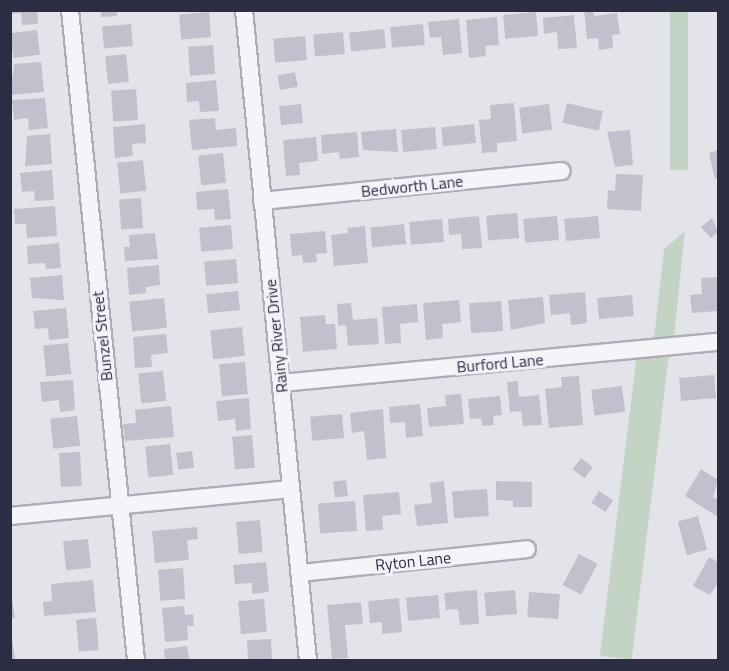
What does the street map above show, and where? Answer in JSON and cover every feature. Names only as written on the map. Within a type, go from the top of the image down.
[{"type":"street","name":"Bunzel Street","points":[[70,10],[118,506],[136,660]]},
{"type":"street","name":"Rainy River Drive","points":[[244,10],[308,660]]},
{"type":"street","name":"Bedworth Lane","points":[[262,201],[562,171]]},
{"type":"street","name":"Burford Lane","points":[[281,383],[718,342]]},
{"type":"street","points":[[10,516],[291,489]]},
{"type":"street","name":"Ryton Lane","points":[[300,573],[526,549]]},
{"type":"green space","points":[[670,11],[688,11],[688,170],[670,170]]},
{"type":"green space","points":[[685,231],[674,336],[654,338],[664,249]]},
{"type":"green space","points":[[637,351],[669,355],[632,660],[600,656]]},
{"type":"building","points":[[10,10],[37,10],[38,24],[22,25],[21,13],[10,14]]},
{"type":"building","points":[[101,10],[117,10],[117,16],[101,17]]},
{"type":"building","points":[[584,10],[593,10],[594,16],[617,13],[620,34],[612,35],[613,48],[599,50],[598,38],[587,39]]},
{"type":"building","points":[[209,12],[211,37],[181,40],[179,15]]},
{"type":"building","points":[[536,12],[538,36],[505,39],[503,15]]},
{"type":"building","points":[[574,15],[577,48],[558,49],[557,32],[544,34],[543,18]]},
{"type":"building","points":[[497,17],[499,45],[485,46],[486,56],[469,58],[466,20]]},
{"type":"building","points":[[459,19],[462,53],[443,55],[441,37],[430,38],[428,22]]},
{"type":"building","points":[[131,24],[133,46],[104,48],[102,27]]},
{"type":"building","points":[[423,24],[425,45],[392,48],[390,27]]},
{"type":"building","points":[[384,29],[386,48],[351,52],[349,33]]},
{"type":"building","points":[[37,30],[40,55],[13,58],[10,33]]},
{"type":"building","points":[[343,32],[345,54],[315,57],[313,35]]},
{"type":"building","points":[[305,36],[307,60],[275,63],[273,39]]},
{"type":"building","points":[[213,45],[215,74],[190,76],[188,47]]},
{"type":"building","points":[[126,54],[129,82],[108,84],[105,56]]},
{"type":"building","points":[[41,62],[44,92],[10,95],[14,64]]},
{"type":"building","points":[[295,72],[298,87],[280,90],[277,75]]},
{"type":"building","points":[[216,80],[219,111],[200,112],[199,101],[187,102],[186,83]]},
{"type":"building","points":[[136,89],[138,120],[113,122],[111,91]]},
{"type":"building","points":[[45,98],[48,128],[29,130],[28,118],[14,120],[12,100]]},
{"type":"building","points":[[514,103],[517,141],[497,143],[497,152],[482,153],[479,120],[491,119],[490,105]]},
{"type":"building","points":[[567,103],[603,111],[599,131],[563,122]]},
{"type":"building","points":[[301,104],[303,123],[281,125],[279,106]]},
{"type":"building","points":[[549,104],[552,130],[522,133],[519,108]]},
{"type":"building","points":[[215,118],[216,130],[236,128],[237,146],[192,150],[189,120]]},
{"type":"building","points":[[145,124],[146,143],[132,144],[133,156],[115,158],[113,127]]},
{"type":"building","points":[[474,124],[476,143],[443,146],[441,127]]},
{"type":"building","points":[[435,127],[437,149],[403,152],[401,130]]},
{"type":"building","points":[[396,129],[398,152],[363,150],[361,132]]},
{"type":"building","points":[[630,130],[633,165],[615,167],[607,132]]},
{"type":"building","points":[[357,132],[359,157],[340,159],[339,152],[322,154],[321,135]]},
{"type":"building","points":[[50,134],[52,164],[25,166],[27,136]]},
{"type":"building","points":[[316,137],[318,161],[299,163],[300,175],[286,176],[283,140]]},
{"type":"building","points":[[718,150],[718,178],[715,179],[709,153]]},
{"type":"building","points":[[223,153],[226,183],[201,185],[198,156]]},
{"type":"building","points":[[143,160],[146,191],[120,194],[117,163]]},
{"type":"building","points":[[52,170],[54,200],[35,201],[34,191],[22,192],[20,173]]},
{"type":"building","points":[[616,174],[643,175],[641,211],[607,209],[608,190],[615,191]]},
{"type":"building","points":[[228,189],[231,219],[215,220],[214,209],[197,210],[196,192]]},
{"type":"building","points":[[141,198],[143,228],[121,229],[119,200]]},
{"type":"building","points":[[55,206],[57,236],[27,238],[26,224],[15,224],[14,209]]},
{"type":"building","points":[[517,213],[519,238],[488,241],[486,216]]},
{"type":"building","points":[[479,216],[482,248],[462,249],[461,234],[449,235],[448,219]]},
{"type":"building","points":[[557,216],[559,240],[525,243],[523,219]]},
{"type":"building","points":[[598,216],[600,238],[566,241],[564,219]]},
{"type":"building","points":[[712,218],[718,232],[711,238],[701,227]]},
{"type":"building","points":[[442,219],[444,242],[411,245],[409,222]]},
{"type":"building","points":[[404,224],[406,244],[372,247],[370,228]]},
{"type":"building","points":[[231,225],[233,249],[201,252],[199,228]]},
{"type":"building","points":[[365,226],[368,263],[334,266],[331,235],[348,233],[347,228]]},
{"type":"building","points":[[325,231],[327,253],[316,254],[317,262],[303,263],[302,255],[292,256],[290,234]]},
{"type":"building","points":[[155,233],[158,259],[125,261],[124,247],[130,247],[129,235]]},
{"type":"building","points":[[59,243],[61,268],[46,269],[45,263],[28,264],[27,246]]},
{"type":"building","points":[[236,259],[238,283],[206,286],[204,262]]},
{"type":"building","points":[[159,265],[160,285],[146,287],[146,293],[129,295],[127,268]]},
{"type":"building","points":[[62,275],[64,300],[32,298],[30,278]]},
{"type":"building","points":[[718,277],[718,311],[692,313],[690,295],[702,294],[701,278]]},
{"type":"building","points":[[238,291],[240,310],[208,313],[206,294]]},
{"type":"building","points":[[585,292],[587,323],[571,325],[570,313],[551,315],[549,295]]},
{"type":"building","points":[[632,295],[634,316],[599,319],[597,298]]},
{"type":"building","points":[[543,297],[545,323],[511,330],[508,300]]},
{"type":"building","points":[[164,298],[167,328],[132,331],[129,302]]},
{"type":"building","points":[[459,300],[461,322],[442,324],[443,338],[426,340],[423,303]]},
{"type":"building","points":[[501,301],[503,331],[471,333],[469,303]]},
{"type":"building","points":[[351,303],[353,320],[377,318],[379,344],[348,346],[346,325],[338,326],[337,304]]},
{"type":"building","points":[[417,304],[418,322],[400,324],[401,343],[385,344],[382,307]]},
{"type":"building","points":[[66,308],[69,338],[49,340],[48,328],[35,329],[33,311]]},
{"type":"building","points":[[325,315],[326,324],[335,324],[337,349],[303,352],[300,317]]},
{"type":"building","points":[[242,327],[245,356],[213,359],[210,330]]},
{"type":"building","points":[[166,334],[168,353],[151,355],[152,367],[135,368],[133,337]]},
{"type":"building","points":[[68,343],[71,374],[46,376],[43,346]]},
{"type":"building","points":[[245,362],[248,394],[222,396],[219,364]]},
{"type":"building","points":[[163,371],[166,401],[141,403],[138,374]]},
{"type":"building","points":[[714,375],[716,398],[681,401],[679,378]]},
{"type":"building","points":[[579,376],[583,425],[549,428],[545,389],[562,387],[561,377]]},
{"type":"building","points":[[73,380],[75,410],[60,412],[59,400],[42,402],[40,382]]},
{"type":"building","points":[[518,381],[519,397],[539,395],[542,425],[523,426],[521,411],[510,412],[507,382]]},
{"type":"building","points":[[622,386],[625,412],[594,416],[591,390]]},
{"type":"building","points":[[461,394],[464,424],[429,427],[427,408],[446,406],[445,395]]},
{"type":"building","points":[[500,396],[502,415],[493,416],[494,425],[482,426],[481,418],[470,419],[468,399]]},
{"type":"building","points":[[249,398],[251,429],[236,431],[235,419],[218,421],[216,401]]},
{"type":"building","points":[[420,404],[423,436],[406,438],[405,422],[390,423],[389,407]]},
{"type":"building","points":[[171,406],[174,437],[125,441],[123,424],[136,423],[135,410]]},
{"type":"building","points":[[383,409],[386,458],[367,460],[364,431],[352,433],[350,413]]},
{"type":"building","points":[[342,414],[344,438],[312,441],[310,417]]},
{"type":"building","points":[[77,416],[80,446],[53,449],[50,419]]},
{"type":"building","points":[[252,435],[255,468],[235,470],[232,437]]},
{"type":"building","points":[[170,444],[173,475],[148,477],[145,447]]},
{"type":"building","points":[[192,451],[194,468],[178,470],[176,453]]},
{"type":"building","points":[[80,452],[82,486],[61,487],[59,453]]},
{"type":"building","points":[[581,458],[593,467],[585,478],[573,469]]},
{"type":"building","points":[[701,469],[718,480],[713,497],[718,500],[718,517],[685,496]]},
{"type":"building","points":[[346,480],[348,496],[335,497],[333,482]]},
{"type":"building","points":[[444,481],[448,523],[417,526],[414,505],[432,503],[430,483]]},
{"type":"building","points":[[496,481],[532,482],[532,507],[513,507],[513,501],[496,500]]},
{"type":"building","points":[[487,489],[489,516],[454,518],[452,491]]},
{"type":"building","points":[[599,491],[613,500],[606,512],[591,503]]},
{"type":"building","points":[[399,492],[401,514],[382,516],[383,530],[366,531],[363,495]]},
{"type":"building","points":[[355,501],[357,531],[320,534],[318,504]]},
{"type":"building","points":[[698,516],[707,550],[687,555],[678,521]]},
{"type":"building","points":[[260,520],[263,552],[239,554],[236,522]]},
{"type":"building","points":[[197,527],[198,539],[187,540],[189,560],[155,563],[152,531]]},
{"type":"building","points":[[88,539],[91,568],[66,570],[63,542]]},
{"type":"building","points":[[579,554],[598,564],[581,595],[563,585]]},
{"type":"building","points":[[709,557],[718,562],[718,583],[710,595],[693,586]]},
{"type":"building","points":[[266,562],[269,592],[252,594],[252,583],[235,584],[233,565]]},
{"type":"building","points":[[183,568],[185,599],[160,601],[158,570]]},
{"type":"building","points":[[93,580],[96,612],[44,616],[43,602],[52,601],[51,584]]},
{"type":"building","points":[[10,587],[15,618],[10,618]]},
{"type":"building","points":[[477,590],[479,624],[460,625],[458,609],[446,610],[444,593]]},
{"type":"building","points":[[515,590],[517,614],[486,617],[484,593]]},
{"type":"building","points":[[529,592],[560,594],[558,619],[527,617]]},
{"type":"building","points":[[438,595],[440,618],[408,621],[406,598]]},
{"type":"building","points":[[399,598],[402,632],[382,634],[382,622],[370,623],[368,601]]},
{"type":"building","points":[[264,599],[267,632],[241,634],[238,601]]},
{"type":"building","points":[[361,602],[363,624],[345,625],[348,658],[332,659],[327,605]]},
{"type":"building","points":[[184,606],[185,615],[193,614],[194,626],[187,626],[188,640],[165,642],[162,608]]},
{"type":"building","points":[[96,618],[99,650],[79,652],[76,620]]},
{"type":"building","points":[[10,625],[15,659],[10,659]]},
{"type":"building","points":[[271,639],[272,660],[248,660],[247,640]]},
{"type":"building","points":[[187,646],[189,660],[165,660],[164,649]]}]
